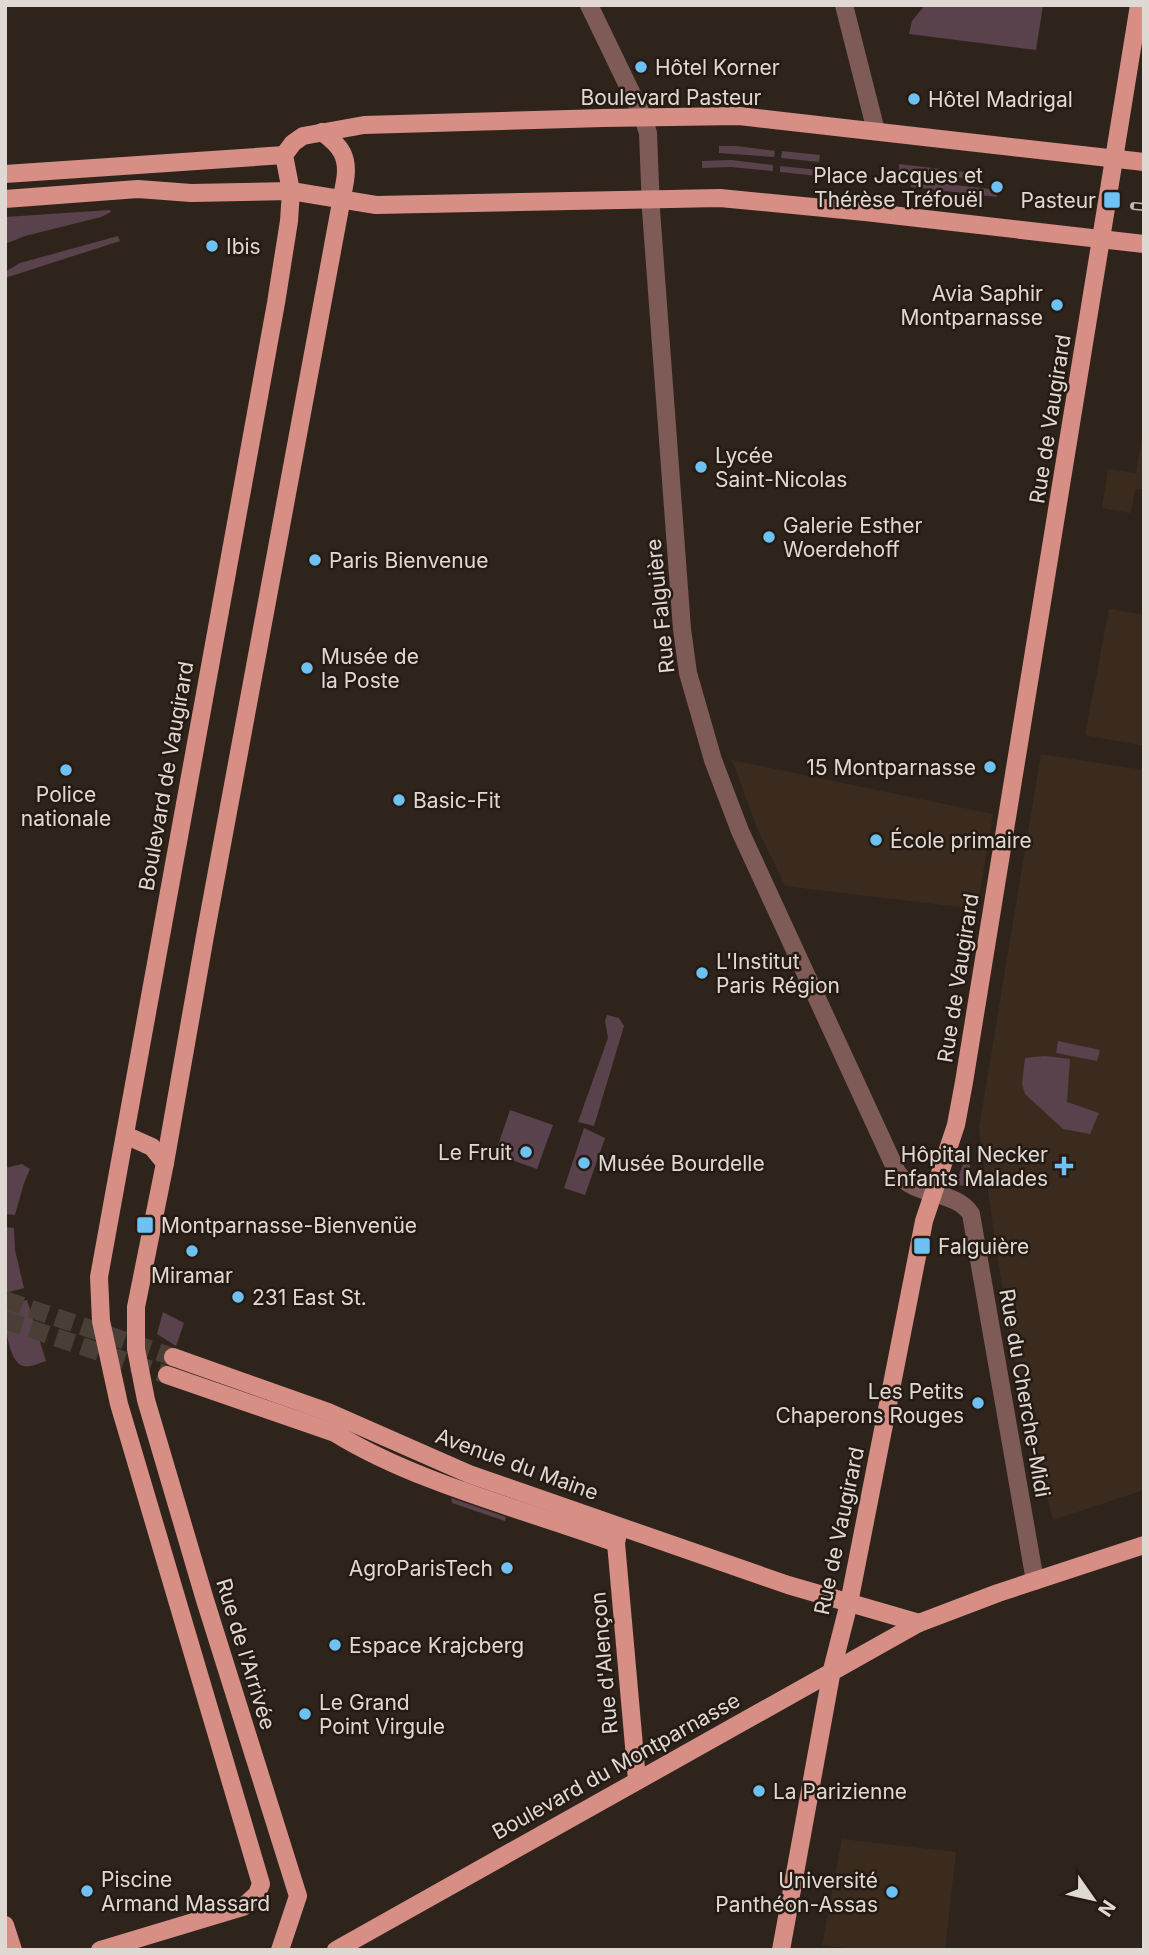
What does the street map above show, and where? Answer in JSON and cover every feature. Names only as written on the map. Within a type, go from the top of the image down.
[{"type":"main road","name":"Rue de Vaugirard","points":[[781,1950],[832,1670],[849,1603],[924,1221],[956,1125],[964,1082],[1103,240],[1139,5]]},
{"type":"main road","name":"Boulevard Pasteur","points":[[284,155],[303,136],[376,124],[740,116],[1144,162]]},
{"type":"main road","points":[[165,1163],[347,165],[342,149],[322,132]]},
{"type":"main road","points":[[5,174],[284,155],[291,191]]},
{"type":"main road","points":[[5,199],[138,189],[191,193],[291,191],[376,205],[720,198],[1144,244]]},
{"type":"main road","name":"Boulevard de Vaugirard","points":[[100,1950],[243,1907],[257,1894],[261,1884],[110,1370],[101,1321],[99,1277],[276,303],[291,191]]},
{"type":"main road","points":[[125,1135],[152,1147],[165,1163]]},
{"type":"main road","name":"Rue de l'Arrivée","points":[[165,1163],[136,1307],[139,1370],[205,1600],[298,1896],[280,1950]]},
{"type":"main road","name":"Avenue du Maine","points":[[173,1357],[328,1412],[447,1466],[618,1534]]},
{"type":"main road","name":"Avenue du Maine","points":[[167,1375],[335,1433],[354,1445],[420,1474],[849,1603]]},
{"type":"main road","name":"Rue d'Alençon","points":[[618,1534],[637,1780]]},
{"type":"main road","name":"Boulevard du Montparnasse","points":[[336,1950],[919,1623],[1144,1545]]},
{"type":"main road","points":[[849,1603],[919,1623]]},
{"type":"main road","points":[[5,1925],[13,1950]]},
{"type":"street","name":"Rue Falguière","points":[[589,5],[643,117],[648,133],[650,199],[682,629],[688,673],[713,760],[740,831],[901,1178],[912,1186],[933,1194]]},
{"type":"street","points":[[844,5],[876,131]]},
{"type":"street","name":"Rue du Cherche-Midi","points":[[933,1194],[962,1204],[969,1211],[972,1220],[1035,1581]]},
{"type":"shaded area","points":[[925,5],[1043,5],[1036,50],[909,34],[912,21]]},
{"type":"shaded area","points":[[719,146],[775,151],[774,157],[719,153]]},
{"type":"shaded area","points":[[782,151],[820,155],[819,162],[781,158]]},
{"type":"shaded area","points":[[731,160],[773,165],[773,171],[731,167],[702,168],[702,161]]},
{"type":"shaded area","points":[[899,164],[965,172],[964,178],[899,171]]},
{"type":"shaded area","points":[[780,166],[847,173],[846,179],[780,172]]},
{"type":"shaded area","points":[[912,180],[998,190],[997,197],[911,187]]},
{"type":"shaded area","points":[[111,212],[101,217],[25,236],[5,244],[5,217]]},
{"type":"shaded area","points":[[118,236],[120,241],[5,278],[5,272],[20,263]]},
{"type":"shaded area","points":[[1144,427],[1144,489],[1135,489],[1131,513],[1102,508],[1108,469],[1136,473]]},
{"type":"shaded area","points":[[1109,609],[1144,615],[1144,746],[1085,735]]},
{"type":"shaded area","name":"Hôpital Necker Enfants Malades","points":[[1041,754],[1144,770],[1144,1490],[1053,1520],[1047,1497],[1035,1477],[998,1261],[979,1128]]},
{"type":"shaded area","name":"École primaire","points":[[732,760],[993,814],[977,909],[785,886],[758,830]]},
{"type":"shaded area","points":[[607,1015],[619,1018],[624,1026],[594,1126],[578,1122],[608,1038],[605,1021]]},
{"type":"shaded area","points":[[1058,1041],[1100,1050],[1097,1061],[1056,1053]]},
{"type":"shaded area","points":[[1045,1056],[1070,1059],[1067,1102],[1099,1113],[1090,1134],[1063,1129],[1025,1094],[1022,1084],[1025,1058]]},
{"type":"shaded area","points":[[510,1110],[553,1125],[537,1169],[495,1154]]},
{"type":"shaded area","points":[[584,1128],[605,1138],[585,1195],[564,1188]]},
{"type":"shaded area","points":[[966,1156],[969,1156],[972,1187],[956,1183]]},
{"type":"shaded area","points":[[22,1164],[30,1169],[15,1215],[5,1214],[5,1168]]},
{"type":"shaded area","points":[[5,1227],[14,1228],[15,1250],[24,1288],[5,1293]]},
{"type":"shaded area","points":[[27,1300],[46,1361],[32,1366],[18,1363],[10,1349],[6,1330],[5,1306]]},
{"type":"shaded area","points":[[163,1312],[184,1323],[176,1346],[157,1334]]},
{"type":"shaded area","points":[[451,1498],[506,1517],[505,1521],[452,1503]]},
{"type":"shaded area","name":"Université Panthéon-Assas","points":[[842,1839],[956,1852],[945,1950],[861,1950],[822,1945]]},
{"type":"tunnel","points":[[5,1300],[173,1357]]},
{"type":"tunnel","points":[[5,1320],[167,1375]]},
{"type":"railway","points":[[1134,206],[1144,207]]},
{"type":"place","name":"Hôtel Korner","points":[[641,67]]},
{"type":"place","name":"Hôtel Madrigal","points":[[914,99]]},
{"type":"place","name":"Place Jacques et Thérèse Tréfouël","points":[[997,187]]},
{"type":"place","name":"Pasteur","points":[[1112,200]]},
{"type":"place","name":"Ibis","points":[[212,246]]},
{"type":"place","name":"Avia Saphir Montparnasse","points":[[1057,305]]},
{"type":"place","name":"Lycée Saint-Nicolas","points":[[701,467]]},
{"type":"place","name":"Galerie Esther Woerdehoff","points":[[769,537]]},
{"type":"place","name":"Paris Bienvenue","points":[[315,560]]},
{"type":"place","name":"Musée de la Poste","points":[[307,668]]},
{"type":"place","name":"15 Montparnasse","points":[[990,767]]},
{"type":"place","name":"Police nationale","points":[[66,770]]},
{"type":"place","name":"Basic-Fit","points":[[399,800]]},
{"type":"place","name":"École primaire","points":[[876,840]]},
{"type":"place","name":"L'Institut Paris Région","points":[[702,973]]},
{"type":"place","name":"Le Fruit","points":[[526,1152]]},
{"type":"place","name":"Musée Bourdelle","points":[[584,1163]]},
{"type":"place","name":"Hôpital Necker Enfants Malades","points":[[1064,1166]]},
{"type":"place","name":"Montparnasse-Bienvenüe","points":[[145,1225]]},
{"type":"place","name":"Falguière","points":[[922,1246]]},
{"type":"place","name":"Miramar","points":[[192,1251]]},
{"type":"place","name":"231 East St.","points":[[238,1297]]},
{"type":"place","name":"Les Petits Chaperons Rouges","points":[[978,1403]]},
{"type":"place","name":"AgroParisTech","points":[[507,1568]]},
{"type":"place","name":"Espace Krajcberg","points":[[335,1645]]},
{"type":"place","name":"Le Grand Point Virgule","points":[[305,1714]]},
{"type":"place","name":"La Parizienne","points":[[759,1791]]},
{"type":"place","name":"Piscine Armand Massard","points":[[87,1891]]},
{"type":"place","name":"Université Panthéon-Assas","points":[[892,1892]]}]
